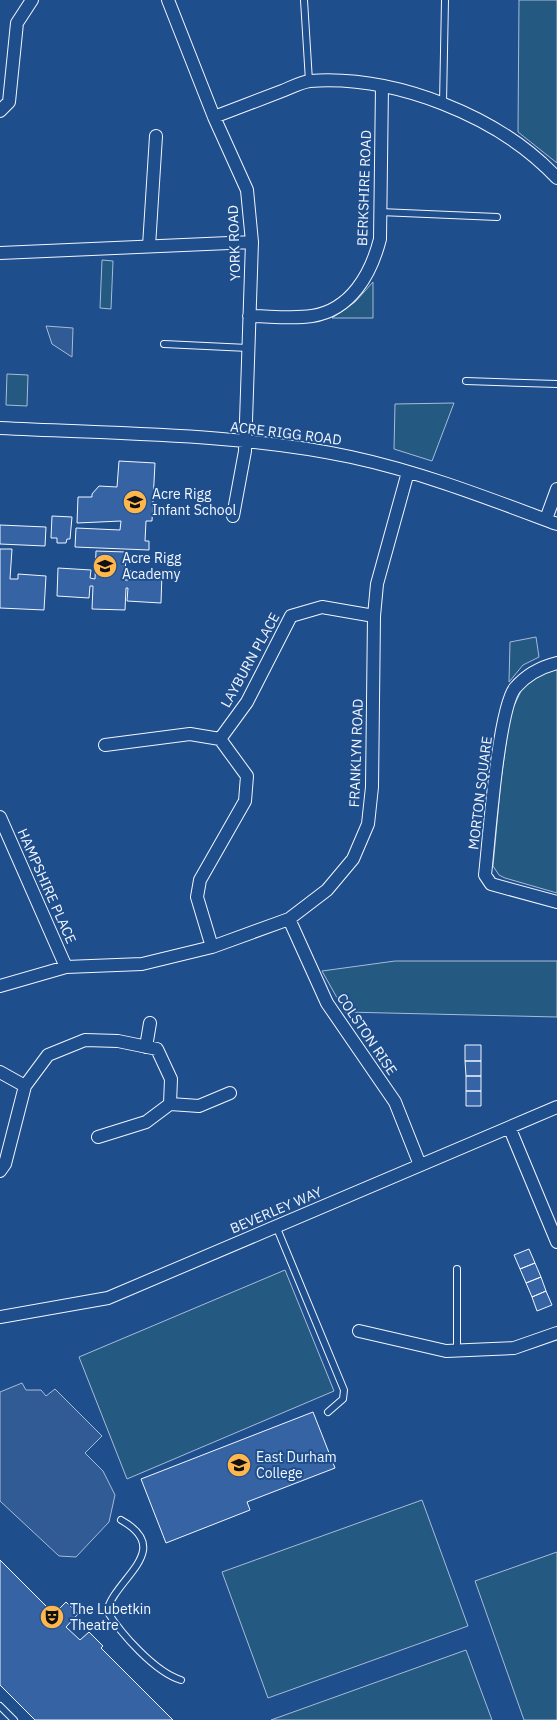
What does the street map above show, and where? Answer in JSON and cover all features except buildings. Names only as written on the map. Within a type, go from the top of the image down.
[{"type":"street","points":[[0,111],[9,102],[17,24],[32,0]]},
{"type":"street","name":"YORK ROAD","points":[[168,0],[214,117],[246,190],[252,242],[244,441],[246,452],[233,516]]},
{"type":"street","points":[[214,117],[309,81],[382,86],[443,103],[514,141],[557,178]]},
{"type":"street","name":"BERKSHIRE ROAD","points":[[249,316],[313,316],[340,305],[361,286],[374,260],[380,239],[382,86]]},
{"type":"street","points":[[149,246],[156,136]]},
{"type":"street","points":[[0,252],[252,242]]},
{"type":"street","name":"ACRE RIGG ROAD","points":[[0,428],[244,441],[350,457],[408,472],[552,522]]},
{"type":"street","name":"FRANKLYN ROAD","points":[[0,986],[66,967],[142,964],[212,946],[289,919],[327,890],[353,859],[368,824],[372,787],[374,616],[378,584],[408,472]]},
{"type":"street","points":[[552,522],[557,489]]},
{"type":"street","name":"LAYBURN PLACE","points":[[220,739],[246,702],[291,616],[322,606],[374,616]]},
{"type":"street","name":"MORTON SQUARE","points":[[557,663],[540,667],[514,689],[503,725],[485,875],[491,884],[557,902]]},
{"type":"street","points":[[105,744],[190,734],[220,739],[246,776],[245,801],[200,880],[197,897],[212,946]]},
{"type":"street","name":"HAMPSHIRE PLACE","points":[[0,817],[66,967]]},
{"type":"street","name":"COLSTON RISE","points":[[289,919],[327,1003],[395,1102],[420,1165]]},
{"type":"street","points":[[146,1047],[150,1023]]},
{"type":"street","points":[[0,1171],[5,1164],[25,1086],[48,1055],[85,1040],[118,1041],[157,1049],[171,1079],[170,1104]]},
{"type":"street","points":[[0,1072],[25,1086]]},
{"type":"street","points":[[98,1137],[146,1122],[170,1104],[198,1106],[230,1093]]},
{"type":"street","name":"BEVERLEY WAY","points":[[0,1317],[108,1298],[420,1165],[510,1129],[557,1107]]},
{"type":"street","points":[[510,1129],[557,1242]]},
{"type":"street","points":[[359,1331],[446,1351],[514,1348],[557,1333]]},
{"type":"lane","points":[[304,0],[309,81]]},
{"type":"lane","points":[[443,103],[445,0]]},
{"type":"lane","points":[[380,212],[497,217]]},
{"type":"lane","points":[[164,344],[248,348]]},
{"type":"lane","points":[[466,381],[557,384]]},
{"type":"lane","points":[[276,1226],[344,1390],[343,1399],[328,1412]]},
{"type":"lane","points":[[457,1269],[457,1350]]},
{"type":"lane","points":[[121,1520],[135,1528],[143,1542],[142,1555],[133,1574],[110,1599],[107,1611],[117,1627],[168,1676],[181,1680]]},
{"type":"lane","points":[[0,1706],[14,1720]]},
{"type":"shaded area","points":[[519,0],[557,0],[557,163],[518,132]]},
{"type":"shaded area","points":[[102,260],[113,261],[111,309],[100,308]]},
{"type":"shaded area","points":[[373,282],[373,318],[332,318],[355,302]]},
{"type":"shaded area","points":[[46,326],[73,328],[72,357],[52,344]]},
{"type":"shaded area","points":[[7,374],[28,375],[27,406],[6,405]]},
{"type":"shaded area","points":[[454,403],[432,461],[394,449],[395,404]]},
{"type":"shaded area","points":[[536,637],[539,657],[523,665],[509,682],[510,642]]},
{"type":"shaded area","points":[[557,666],[557,893],[505,878],[499,875],[493,866],[501,780],[510,714],[523,687],[542,669]]},
{"type":"shaded area","points":[[395,961],[557,961],[557,1017],[345,1012],[322,971]]},
{"type":"shaded area","points":[[285,1270],[334,1391],[127,1479],[79,1357]]},
{"type":"shaded area","points":[[22,1383],[26,1390],[41,1390],[46,1396],[55,1389],[102,1436],[85,1453],[103,1471],[115,1495],[109,1522],[76,1557],[59,1556],[0,1501],[0,1392]]},
{"type":"shaded area","points":[[422,1500],[468,1626],[268,1698],[222,1572]]},
{"type":"shaded area","points":[[557,1552],[557,1720],[524,1720],[475,1581]]},
{"type":"shaded area","points":[[466,1650],[492,1720],[271,1720]]},
{"type":"place","name":"Acre Rigg Infant School","points":[[135,502]]},
{"type":"place","name":"Acre Rigg Academy","points":[[105,566]]},
{"type":"place","name":"East Durham College","points":[[239,1465]]},
{"type":"place","name":"The Lubetkin Theatre","points":[[52,1617]]}]
